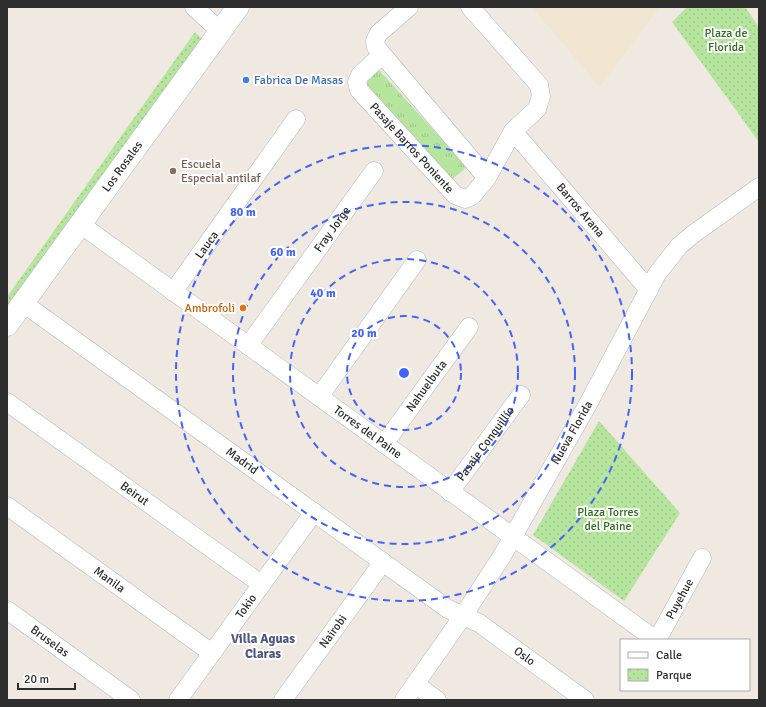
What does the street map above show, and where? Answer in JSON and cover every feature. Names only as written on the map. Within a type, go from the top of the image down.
[{"type":"street","points":[[194,7],[220,32]]},
{"type":"street","name":"Los Rosales","points":[[7,325],[238,7]]},
{"type":"street","points":[[409,7],[379,33],[375,41],[376,47],[487,178]]},
{"type":"street","name":"Pasaje Barros Poniente","points":[[382,55],[360,75],[357,82],[359,90],[455,195],[465,199],[472,196],[487,178],[513,131],[537,108],[541,96],[538,85],[470,7]]},
{"type":"street","name":"Lauca","points":[[173,292],[296,119]]},
{"type":"street","name":"Barros Arana","points":[[513,131],[648,290]]},
{"type":"street","name":"Fray Jorge","points":[[248,346],[374,171]]},
{"type":"street","name":"Nueva Florida","points":[[404,700],[463,616],[513,537],[595,391],[648,290],[664,264],[679,246],[692,234],[759,187]]},
{"type":"street","name":"Torres del Paine","points":[[80,224],[655,639]]},
{"type":"street","points":[[319,397],[417,260]]},
{"type":"street","name":"Madrid","points":[[23,303],[448,609],[463,616]]},
{"type":"street","name":"Nahuelbuta","points":[[384,444],[469,327]]},
{"type":"street","name":"Pasaje Conguillío","points":[[450,492],[521,395]]},
{"type":"street","name":"Beirut","points":[[7,402],[261,584]]},
{"type":"street","name":"Manila","points":[[7,506],[212,653]]},
{"type":"street","name":"Tokio","points":[[178,700],[314,512]]},
{"type":"street","name":"Puyehue","points":[[657,639],[702,558]]},
{"type":"street","name":"Nairobi","points":[[283,700],[383,562]]},
{"type":"street","name":"Bruselas","points":[[7,610],[131,700]]},
{"type":"street","name":"Oslo","points":[[463,616],[479,623],[585,700]]},
{"type":"street","points":[[415,684],[437,700]]},
{"type":"shaded area","points":[[532,7],[660,7],[600,87]]},
{"type":"green space","name":"Plaza de Florida","points":[[687,7],[745,7],[759,27],[759,142],[672,22]]},
{"type":"green space","points":[[195,32],[205,42],[7,314],[7,297]]},
{"type":"green space","points":[[378,69],[467,167],[450,181],[361,84]]},
{"type":"green space","name":"Plaza Torres del Paine","points":[[599,421],[680,513],[624,601],[533,535]]},
{"type":"place","name":"Fabrica De Masas","points":[[246,80]]},
{"type":"place","name":"Escuela Especial antilaf","points":[[173,171]]},
{"type":"place","name":"Ambrofoli","points":[[243,308]]},
{"type":"district","name":"Villa Aguas Claras","points":[[263,646]]}]
